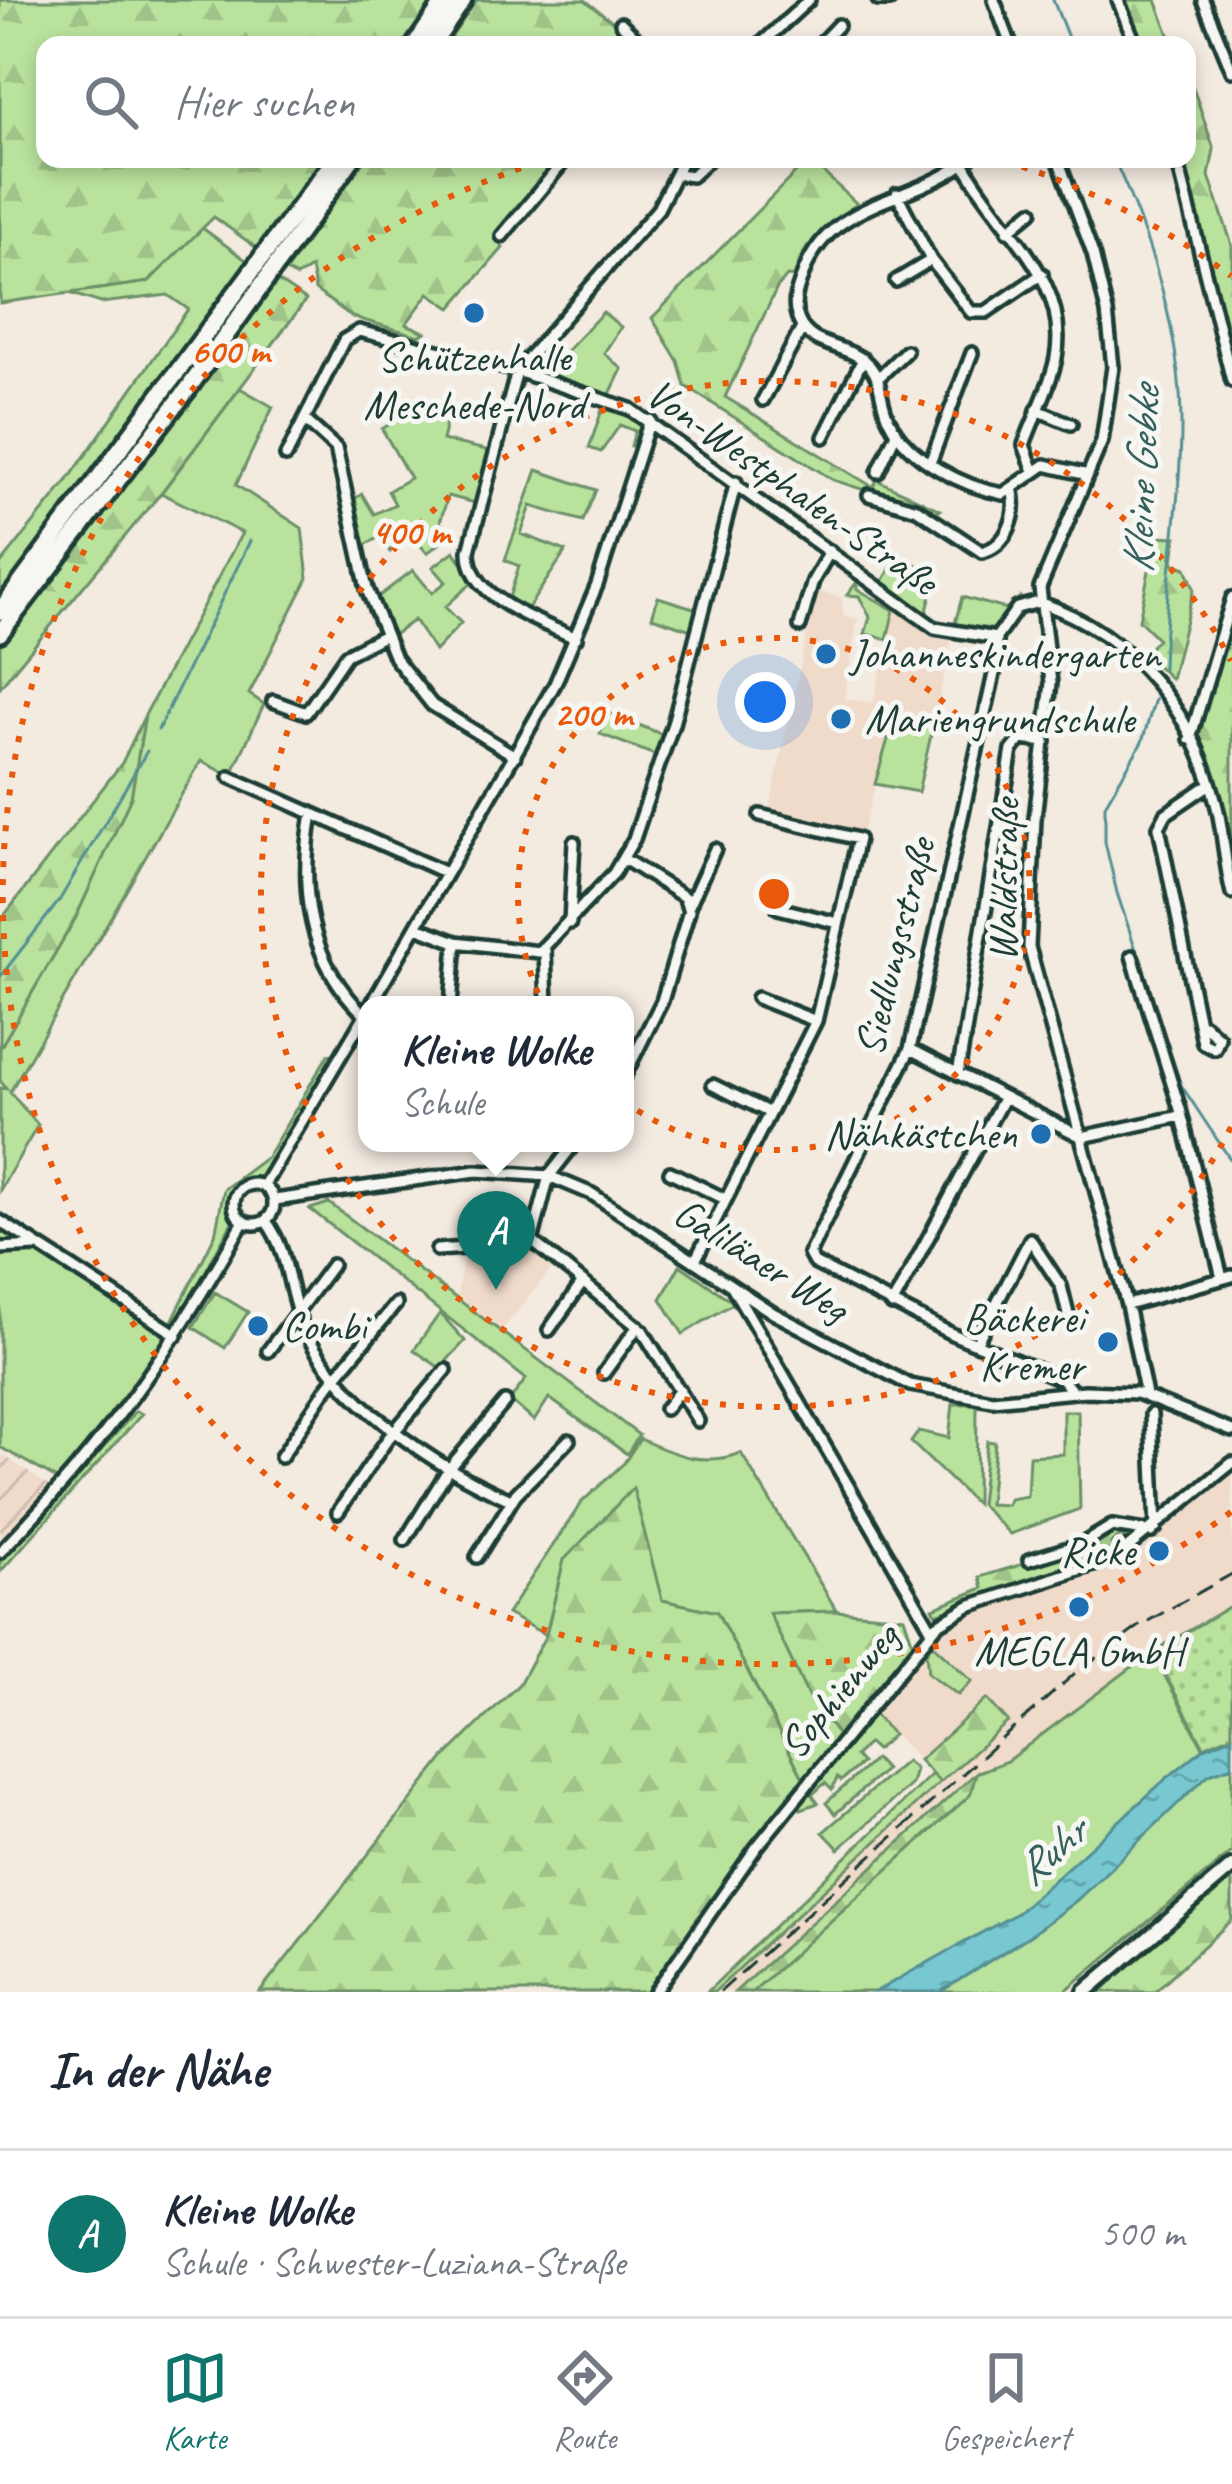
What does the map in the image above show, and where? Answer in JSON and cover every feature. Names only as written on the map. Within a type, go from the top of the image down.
[{"type":"highway","points":[[421,36],[446,0]]},
{"type":"highway","points":[[438,36],[463,0]]},
{"type":"highway","points":[[0,611],[328,168]]},
{"type":"highway","points":[[0,634],[187,390],[346,168]]},
{"type":"main road","points":[[1085,1992],[1232,1867]]},
{"type":"street","points":[[788,0],[804,4]]},
{"type":"street","points":[[878,0],[890,0]]},
{"type":"street","points":[[994,0],[1008,36]]},
{"type":"street","points":[[1118,0],[1132,36]]},
{"type":"street","points":[[1203,0],[1232,71]]},
{"type":"street","points":[[770,36],[804,4]]},
{"type":"street","points":[[621,23],[635,36]]},
{"type":"street","points":[[828,36],[838,25]]},
{"type":"street","points":[[502,236],[559,168]]},
{"type":"street","points":[[576,638],[505,602],[481,583],[469,564],[517,371],[658,208],[680,168]]},
{"type":"street","points":[[678,174],[692,176],[700,168]]},
{"type":"street","points":[[951,168],[839,223],[812,253],[798,288],[795,308],[802,328],[863,358],[877,379],[896,434],[930,463],[994,493],[1013,492],[1034,471],[1056,464],[1088,475]]},
{"type":"street","points":[[970,168],[1054,298],[1059,332],[1053,368],[1024,450],[1034,471]]},
{"type":"street","name":"Waldstraße","points":[[1062,168],[1086,229],[1112,338],[1105,431],[1050,555],[1040,602],[1051,683],[1029,947],[1146,1395]]},
{"type":"street","points":[[1179,168],[1232,381]]},
{"type":"street","points":[[897,194],[931,260],[965,308],[978,314],[1042,274]]},
{"type":"street","points":[[1008,231],[1032,211]]},
{"type":"street","points":[[896,281],[931,260]]},
{"type":"street","points":[[763,400],[802,328]]},
{"type":"street","name":"Von-Westphalen-Straße","points":[[305,420],[351,332],[517,371],[616,403],[650,420],[929,625],[960,635],[996,638]]},
{"type":"street","points":[[877,379],[906,351]]},
{"type":"street","points":[[930,463],[972,352]]},
{"type":"street","points":[[824,437],[863,358]]},
{"type":"street","points":[[1037,410],[1071,424]]},
{"type":"street","points":[[286,456],[305,420],[330,438],[340,459],[362,568],[383,636],[432,705],[515,756]]},
{"type":"street","points":[[377,996],[515,756],[576,638],[650,420]]},
{"type":"street","points":[[878,472],[896,434]]},
{"type":"street","points":[[416,927],[456,942],[524,953],[545,950],[624,859],[674,724],[736,482]]},
{"type":"street","points":[[869,495],[911,506],[982,552],[998,546],[1006,531],[1015,509],[1013,492]]},
{"type":"street","points":[[800,626],[813,580],[830,551]]},
{"type":"street","points":[[1190,739],[1232,598]]},
{"type":"street","points":[[996,638],[1014,610],[1040,602],[1082,619],[1126,649],[1166,692],[1210,784],[1232,893]]},
{"type":"street","points":[[273,701],[297,714],[306,713],[346,656],[383,636]]},
{"type":"street","name":"Siedlungsstraße","points":[[892,1305],[810,1257],[810,1244],[910,1049],[996,665],[996,638]]},
{"type":"street","points":[[958,1074],[1013,747],[1025,739],[1045,742]]},
{"type":"street","points":[[230,777],[446,874]]},
{"type":"street","points":[[1204,1025],[1160,827],[1166,814],[1210,784]]},
{"type":"street","points":[[312,814],[304,872],[312,927],[327,968],[358,1001]]},
{"type":"street","points":[[694,1262],[816,1021],[857,839],[760,815]]},
{"type":"street","points":[[570,923],[574,842]]},
{"type":"street","points":[[634,1056],[674,971],[689,907],[716,849]]},
{"type":"street","points":[[624,859],[684,897],[689,907]]},
{"type":"street","points":[[778,908],[838,923]]},
{"type":"street","points":[[452,996],[456,942]]},
{"type":"street","points":[[545,950],[547,996]]},
{"type":"street","points":[[1126,1305],[1227,1277],[1132,956]]},
{"type":"street","points":[[757,998],[816,1021]]},
{"type":"street","points":[[263,1185],[358,1028]]},
{"type":"street","points":[[910,1049],[1082,1137],[1181,1116]]},
{"type":"street","points":[[713,1084],[769,1112]]},
{"type":"street","points":[[1004,1097],[892,1305],[1063,1380],[1072,1391],[1146,1395],[1232,1431]]},
{"type":"street","points":[[437,1250],[523,1244],[531,1234],[548,1176],[568,1152]]},
{"type":"street","name":"Galiläaer Weg","points":[[275,1200],[476,1172],[548,1176],[592,1194],[732,1287],[884,1373],[941,1395],[1008,1400],[1072,1391]]},
{"type":"street","points":[[670,1172],[725,1199]]},
{"type":"street","points":[[244,1221],[235,1210],[236,1196],[249,1184],[263,1185],[275,1200],[266,1221]]},
{"type":"street","points":[[0,1221],[177,1335]]},
{"type":"street","points":[[244,1221],[266,1221]]},
{"type":"street","points":[[0,1552],[112,1430],[177,1335],[244,1221]]},
{"type":"street","points":[[266,1221],[287,1260],[297,1309],[336,1377],[448,1470],[511,1500]]},
{"type":"street","points":[[531,1234],[533,1243],[638,1326],[698,1420]]},
{"type":"street","points":[[976,1344],[1030,1239],[1060,1286],[1070,1318]]},
{"type":"street","points":[[0,1248],[36,1246]]},
{"type":"street","points":[[268,1351],[332,1264]]},
{"type":"street","points":[[549,1330],[583,1282]]},
{"type":"street","points":[[732,1287],[932,1630]]},
{"type":"street","points":[[280,1457],[336,1377],[396,1304]]},
{"type":"street","points":[[754,1327],[773,1312]]},
{"type":"street","points":[[604,1373],[638,1326]]},
{"type":"street","points":[[338,1512],[396,1429],[446,1370]]},
{"type":"street","points":[[665,1409],[680,1390]]},
{"type":"street","points":[[405,1540],[448,1470],[505,1402]]},
{"type":"street","points":[[1029,1560],[1084,1543],[1117,1525],[1154,1530],[1151,1414]]},
{"type":"street","points":[[477,1556],[511,1500],[569,1440]]},
{"type":"street","name":"Sophienweg","points":[[655,1992],[755,1848],[932,1630],[969,1606],[1115,1558],[1232,1462]]},
{"type":"shaded area","name":"Mariengrundschule","points":[[816,591],[841,597],[844,616],[858,619],[844,698],[873,703],[896,608],[921,628],[952,638],[934,722],[895,715],[862,834],[769,812]]},
{"type":"shaded area","points":[[532,1250],[554,1266],[502,1330],[457,1296],[464,1252]]},
{"type":"shaded area","points":[[0,1453],[56,1491],[0,1551]]},
{"type":"shaded area","points":[[1232,1469],[1232,1604],[1152,1652],[1007,1761],[976,1773],[735,1992],[714,1992],[825,1884],[1007,1722],[987,1699],[919,1760],[875,1714],[940,1628],[967,1611],[1125,1558]]},
{"type":"green space","points":[[0,0],[433,0],[408,36],[36,36],[36,168],[316,168],[258,249],[214,217],[148,282],[0,303]]},
{"type":"green space","points":[[477,0],[585,0],[621,28],[614,36],[452,36]]},
{"type":"green space","points":[[1125,0],[1156,0],[1170,36],[1139,36]]},
{"type":"green space","points":[[1196,96],[1214,149],[1209,176],[1232,245],[1232,353],[1185,168],[1196,168]]},
{"type":"green space","points":[[358,168],[555,168],[497,236],[503,248],[451,308],[429,293],[406,324],[425,332],[419,336],[352,317],[315,290],[311,268],[296,277],[286,271]]},
{"type":"green space","points":[[800,168],[819,168],[857,204],[821,234],[796,277],[787,276],[777,288],[725,397],[873,487],[877,480],[940,510],[936,513],[833,480],[685,386],[678,361],[652,318]]},
{"type":"green space","points":[[201,227],[250,263],[0,595],[0,565],[68,480],[188,309],[168,295],[101,303],[69,293],[148,282]]},
{"type":"green space","points":[[276,280],[306,300],[161,493],[0,687],[0,640]]},
{"type":"green space","points":[[603,312],[621,327],[604,353],[622,369],[609,396],[544,375]]},
{"type":"green space","points":[[240,388],[273,407],[236,485],[302,528],[308,578],[249,694],[264,704],[231,776],[201,761],[10,1092],[38,1125],[0,1190],[0,1088],[7,1089],[0,1081],[0,1048],[76,917],[131,797],[145,715],[242,533],[161,493]]},
{"type":"green space","points":[[426,401],[450,407],[442,440],[491,451],[475,503],[448,496],[440,522],[450,536],[427,553],[412,535],[390,552],[382,536],[361,547],[351,501],[362,494],[374,514],[395,504],[388,491],[410,478],[382,429]]},
{"type":"green space","points":[[604,404],[643,424],[636,447],[631,446],[635,431],[620,425],[601,452],[589,448]]},
{"type":"green space","points":[[537,470],[596,490],[583,521],[531,506],[521,534],[566,551],[526,611],[508,601],[519,566],[505,560]]},
{"type":"green space","points":[[1156,536],[1176,537],[1173,563],[1186,568],[1194,588],[1171,679],[1144,653],[1158,639],[1139,620]]},
{"type":"green space","points":[[454,551],[475,580],[445,607],[461,623],[435,651],[414,620],[388,639],[374,600],[413,570],[432,593],[446,582],[433,567]]},
{"type":"green space","points":[[898,556],[936,574],[926,615],[882,583]]},
{"type":"green space","points":[[857,582],[857,589],[894,610],[887,639],[865,634],[870,617],[859,596],[847,595]]},
{"type":"green space","points":[[658,597],[700,610],[694,631],[652,617]]},
{"type":"green space","points":[[962,597],[1006,609],[1021,600],[995,627],[983,632],[954,627]]},
{"type":"green space","points":[[1232,624],[1232,865],[1198,737]]},
{"type":"green space","points":[[609,713],[666,736],[660,757],[600,734]]},
{"type":"green space","points":[[145,715],[131,797],[76,917],[0,1048],[0,921],[122,763]]},
{"type":"green space","points":[[895,715],[934,722],[918,792],[875,784]]},
{"type":"green space","points":[[335,1054],[268,1172],[233,1192],[233,1220],[176,1327],[170,1325],[215,1235],[224,1189],[267,1157],[328,1055]]},
{"type":"green space","points":[[329,1203],[639,1435],[627,1454],[549,1398],[534,1421],[510,1400],[526,1379],[310,1209]]},
{"type":"green space","points":[[0,1215],[40,1255],[165,1336],[139,1390],[57,1479],[0,1447]]},
{"type":"green space","points":[[680,1265],[734,1303],[683,1334],[661,1299]]},
{"type":"green space","points":[[215,1292],[248,1312],[225,1348],[193,1327]]},
{"type":"green space","points":[[440,1313],[465,1341],[440,1368],[414,1350]]},
{"type":"green space","points":[[953,1404],[977,1404],[976,1504],[911,1442],[919,1431],[949,1438]]},
{"type":"green space","points":[[136,1411],[142,1414],[0,1572],[0,1563]]},
{"type":"green space","points":[[1063,1411],[1078,1411],[1080,1509],[1010,1534],[980,1504],[987,1441],[995,1442],[989,1504],[1007,1505],[1009,1499],[1027,1496],[1029,1456],[1063,1454]]},
{"type":"green space","points":[[640,1439],[702,1459],[741,1453],[837,1611],[771,1613],[809,1698],[841,1739],[804,1780],[717,1612],[662,1600],[564,1560],[546,1635],[507,1614],[582,1502],[624,1463]]},
{"type":"green space","points":[[633,1488],[662,1600],[717,1612],[804,1780],[653,1992],[260,1992],[444,1758],[519,1684],[546,1635],[564,1560]]},
{"type":"green space","points":[[1110,1529],[1131,1529],[1137,1536],[1127,1542],[1121,1536],[1111,1543],[1115,1550],[936,1614],[933,1608],[983,1588],[980,1577],[1086,1545]]},
{"type":"green space","points":[[1232,1605],[1232,1735],[1204,1747],[1153,1652]]},
{"type":"green space","points":[[837,1611],[904,1617],[914,1647],[841,1739],[809,1698],[769,1613]]},
{"type":"green space","points":[[932,1644],[972,1681],[958,1695],[928,1673],[926,1653]]},
{"type":"green space","points":[[1152,1652],[1204,1749],[1017,1913],[875,1992],[752,1992],[970,1795],[976,1773],[1007,1761]]},
{"type":"green space","points":[[987,1699],[1008,1722],[940,1782],[919,1760]]},
{"type":"green space","points":[[870,1710],[893,1735],[876,1750],[868,1743],[855,1756],[862,1763],[841,1781],[837,1778],[832,1790],[825,1783],[812,1795],[818,1803],[801,1809],[798,1802],[805,1788]]},
{"type":"green space","points":[[875,1759],[885,1770],[835,1814],[826,1803]]},
{"type":"green space","points":[[906,1761],[915,1769],[911,1784],[839,1849],[823,1832]]},
{"type":"green space","points":[[1232,1766],[1232,1852],[1064,1992],[940,1992],[1032,1934],[1209,1774]]},
{"type":"green space","points":[[976,1773],[970,1795],[752,1992],[735,1992]]},
{"type":"green space","points":[[932,1774],[940,1782],[714,1992],[707,1992]]},
{"type":"green space","points":[[1232,1873],[1232,1920],[1154,1992],[1093,1992]]},
{"type":"water","points":[[1232,1737],[1232,1766],[1209,1774],[1077,1900],[1032,1934],[940,1992],[875,1992],[1017,1913],[1167,1778],[1204,1748]]},
{"type":"waterway","name":"Kleine Gebke","points":[[1053,0],[1067,36]]},
{"type":"waterway","name":"Kleine Gebke","points":[[1118,168],[1161,286],[1179,385],[1179,480],[1163,668]]},
{"type":"waterway","points":[[158,730],[250,541]]},
{"type":"waterway","name":"Kleine Gebke","points":[[1155,699],[1142,742],[1105,805],[1105,842],[1117,893],[1181,1085],[1232,1162]]},
{"type":"waterway","points":[[0,977],[59,901],[147,751]]},
{"type":"railway","points":[[720,1992],[1074,1674],[1141,1625],[1232,1574]]},
{"type":"place","name":"Schützenhalle Meschede-Nord","points":[[474,313]]},
{"type":"place","name":"Johanneskindergarten","points":[[826,654]]},
{"type":"place","name":"Mariengrundschule","points":[[841,719]]},
{"type":"place","name":"Nähkästchen","points":[[1041,1134]]},
{"type":"place","name":"Kleine Wolke","points":[[496,1290]]},
{"type":"place","name":"Combi","points":[[258,1326]]},
{"type":"place","name":"Bäckerei Kremer","points":[[1108,1342]]},
{"type":"place","name":"Ricke","points":[[1159,1551]]},
{"type":"place","name":"MEGLA GmbH","points":[[1079,1607]]},
{"type":"water label","name":"Ruhr","points":[[1051,1851]]}]
